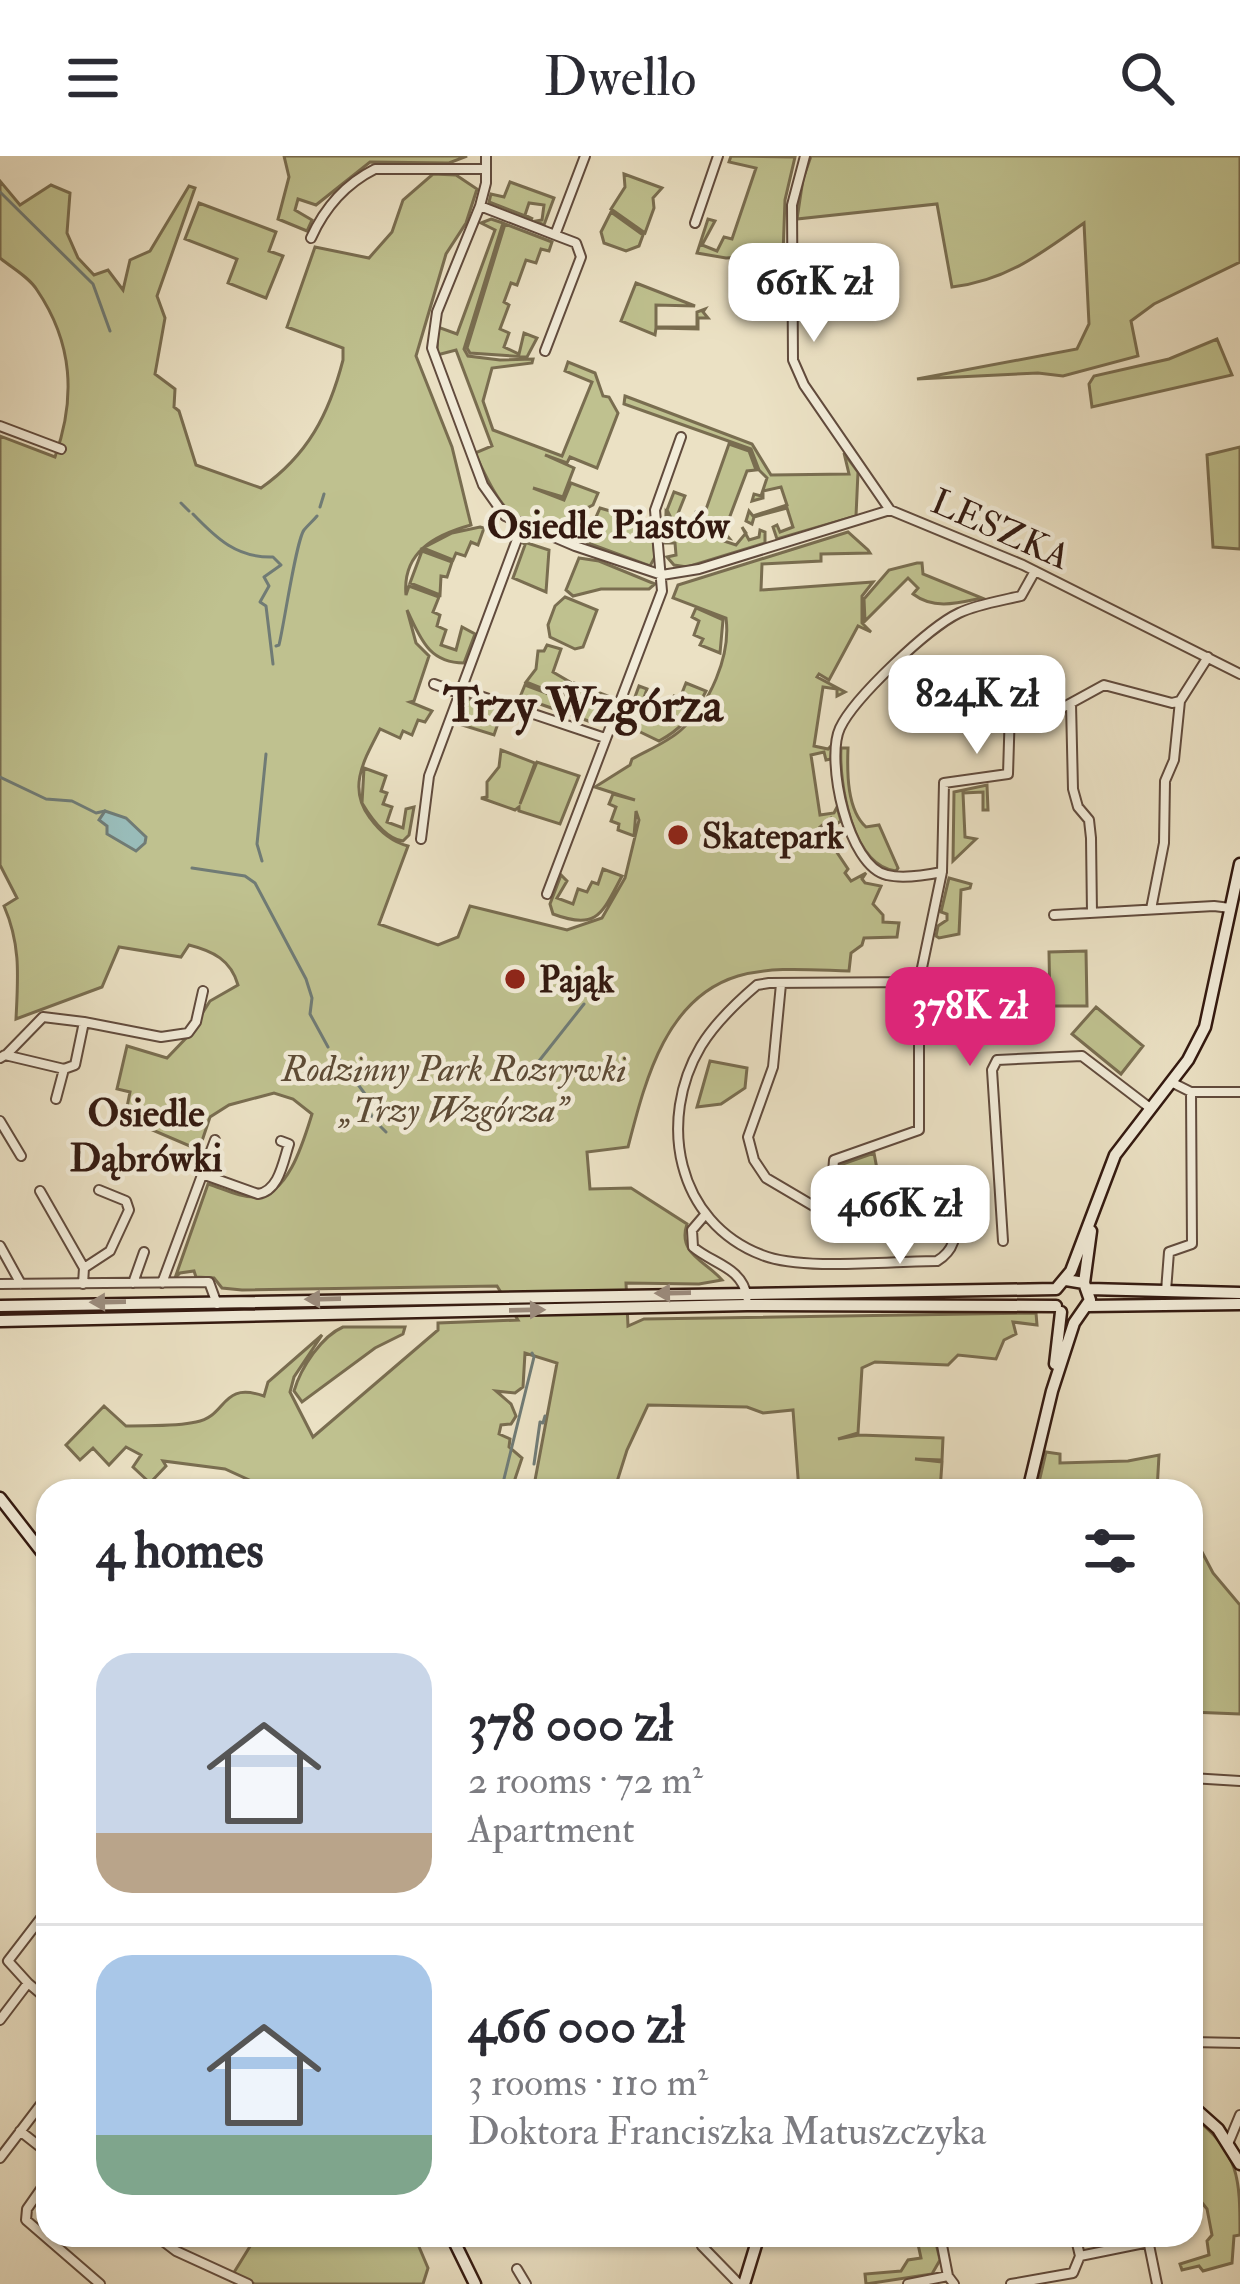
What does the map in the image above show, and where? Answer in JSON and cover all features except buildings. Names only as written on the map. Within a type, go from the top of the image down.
[{"type":"main road","points":[[1052,1391],[1061,1284],[1121,1144],[1196,1048],[1205,1027],[1240,864]]},
{"type":"main road","points":[[1031,1479],[1052,1391],[1083,1310],[1095,1204]]},
{"type":"main road","points":[[0,1322],[626,1308],[1061,1284],[1240,1293]]},
{"type":"main road","points":[[0,1306],[721,1292],[747,1299],[1083,1310],[1240,1304]]},
{"type":"main road","points":[[0,1498],[36,1544]]},
{"type":"main road","points":[[1203,2116],[1218,2129],[1240,2164]]},
{"type":"main road","points":[[458,2247],[475,2284]]},
{"type":"main road","points":[[741,2284],[755,2247]]},
{"type":"street","points":[[486,156],[480,206],[437,312],[432,348],[483,485],[505,516],[662,575],[699,569],[890,510]]},
{"type":"street","points":[[555,235],[586,156]]},
{"type":"street","points":[[695,223],[718,156]]},
{"type":"street","name":"LESZKA","points":[[805,156],[792,205],[793,360],[804,385],[890,510],[1035,571],[1240,674]]},
{"type":"street","points":[[311,238],[326,208],[375,169],[486,169]]},
{"type":"street","points":[[480,206],[576,243],[581,257],[545,351]]},
{"type":"street","points":[[0,426],[57,447]]},
{"type":"street","points":[[547,893],[662,591],[655,510],[681,436]]},
{"type":"street","points":[[421,839],[429,776],[522,526]]},
{"type":"street","points":[[943,872],[887,875],[878,871],[847,828],[835,750],[838,731],[896,663],[956,614],[1021,596],[1035,571]]},
{"type":"street","points":[[1151,909],[1164,843],[1165,781],[1174,760],[1180,701],[1208,657]]},
{"type":"street","points":[[434,684],[605,738]]},
{"type":"street","points":[[830,1212],[834,1160],[919,1130],[919,982],[943,872],[944,783],[1007,774],[1010,709],[1066,706],[1104,685],[1172,703],[1180,701]]},
{"type":"street","points":[[1066,706],[1073,789],[1078,807],[1089,820],[1092,913]]},
{"type":"street","points":[[1054,916],[1214,905],[1231,908]]},
{"type":"street","points":[[781,984],[773,1067],[748,1145],[766,1178],[812,1208],[830,1212],[943,1215],[954,1224],[949,1254],[937,1261],[784,1261],[746,1246],[704,1216],[684,1178],[678,1108],[699,1048],[757,985],[769,983],[919,982]]},
{"type":"street","points":[[3,1057],[44,1017],[161,1037],[188,1033],[196,1022],[203,991]]},
{"type":"street","points":[[3,1057],[64,1069],[75,1065],[84,1022]]},
{"type":"street","points":[[1003,1241],[992,1070],[997,1060],[1082,1056],[1150,1108]]},
{"type":"street","points":[[56,1099],[64,1069]]},
{"type":"street","points":[[1171,1082],[1192,1092],[1240,1092]]},
{"type":"street","points":[[1166,1291],[1169,1252],[1192,1244],[1192,1092]]},
{"type":"street","points":[[0,1121],[20,1156]]},
{"type":"street","points":[[162,1283],[214,1140]]},
{"type":"street","points":[[202,1174],[266,1193],[273,1188],[289,1144],[281,1141]]},
{"type":"street","points":[[83,1268],[110,1251],[129,1210],[126,1201],[98,1190]]},
{"type":"street","points":[[40,1191],[83,1268],[83,1284]]},
{"type":"street","points":[[704,1216],[692,1230],[693,1247],[734,1272],[747,1299]]},
{"type":"street","points":[[0,1246],[21,1284]]},
{"type":"street","points":[[133,1283],[144,1252]]},
{"type":"street","points":[[721,1292],[729,1276],[722,1265]]},
{"type":"street","points":[[0,1285],[209,1282],[217,1314]]},
{"type":"street","points":[[1203,1779],[1240,1781]]},
{"type":"street","points":[[36,1925],[8,1961],[36,1990]]},
{"type":"street","points":[[0,2020],[28,1983]]},
{"type":"street","points":[[1203,2042],[1240,2043]]},
{"type":"street","points":[[0,2158],[36,2110]]},
{"type":"street","points":[[1228,2144],[1240,2115]]},
{"type":"street","points":[[20,2131],[36,2144]]},
{"type":"street","points":[[36,2197],[26,2220],[36,2229]]},
{"type":"street","points":[[57,2247],[100,2284]]},
{"type":"street","points":[[171,2247],[248,2284]]},
{"type":"street","points":[[703,2247],[741,2284]]},
{"type":"street","points":[[908,2284],[951,2280],[943,2247]]},
{"type":"street","points":[[1011,2284],[1073,2273],[1080,2256],[1078,2247]]},
{"type":"street","points":[[1080,2256],[1116,2247]]},
{"type":"street","points":[[1150,2247],[1157,2284]]},
{"type":"street","points":[[518,2269],[526,2284]]},
{"type":"green space","points":[[284,156],[467,156],[449,163],[370,162],[316,205],[298,199],[295,210],[312,220],[307,231],[278,219],[289,177]]},
{"type":"green space","points":[[731,156],[795,157],[785,200],[783,255],[726,258],[697,253],[708,219],[715,221],[702,245],[717,251],[724,237],[732,239],[756,168],[729,162]]},
{"type":"green space","points":[[811,156],[1240,156],[1240,262],[1154,304],[1131,321],[1138,356],[1063,376],[917,379],[1077,349],[1089,324],[1084,223],[1006,272],[952,287],[937,204],[797,219]]},
{"type":"green space","name":"Rodzinny Park Rozrywki „Trzy Wzgórza”","points":[[433,174],[456,175],[477,189],[466,223],[446,254],[416,356],[452,447],[471,525],[424,548],[409,567],[406,580],[406,595],[409,586],[439,597],[433,612],[440,615],[437,626],[446,630],[441,645],[456,650],[462,627],[475,634],[464,663],[442,659],[427,647],[407,610],[416,643],[429,656],[410,702],[432,711],[425,722],[418,720],[412,735],[403,731],[400,738],[380,729],[360,774],[360,796],[370,818],[387,836],[408,846],[379,924],[438,945],[458,937],[470,906],[567,930],[602,918],[625,878],[639,820],[636,811],[634,836],[618,830],[619,824],[611,821],[616,807],[609,804],[613,794],[635,800],[595,787],[691,719],[716,678],[725,648],[726,618],[673,598],[678,585],[848,532],[868,550],[870,553],[821,554],[821,561],[762,564],[761,590],[873,582],[862,596],[862,623],[871,632],[858,626],[829,680],[817,677],[845,692],[837,696],[837,689],[823,687],[814,746],[828,749],[832,745],[831,759],[826,760],[824,752],[811,755],[820,815],[834,813],[837,807],[841,821],[836,824],[831,818],[820,827],[851,881],[866,873],[865,883],[881,886],[873,904],[883,922],[899,923],[897,937],[864,938],[851,953],[849,971],[765,971],[713,987],[692,1003],[662,1045],[628,1147],[587,1152],[590,1189],[631,1188],[687,1224],[689,1250],[722,1280],[626,1283],[628,1326],[644,1319],[1036,1313],[1037,1325],[1013,1322],[1016,1334],[1004,1340],[996,1359],[958,1355],[948,1365],[875,1362],[862,1368],[858,1433],[838,1439],[859,1435],[943,1438],[942,1460],[915,1459],[942,1462],[941,1479],[798,1479],[793,1410],[763,1413],[747,1407],[648,1405],[618,1479],[535,1479],[557,1363],[525,1353],[523,1387],[515,1393],[496,1391],[516,1416],[511,1424],[501,1425],[499,1434],[510,1439],[509,1447],[522,1458],[515,1479],[247,1479],[225,1469],[163,1461],[166,1466],[154,1479],[146,1479],[133,1467],[141,1455],[126,1447],[109,1465],[93,1448],[80,1460],[66,1445],[104,1406],[126,1426],[188,1424],[206,1419],[239,1393],[264,1396],[268,1382],[322,1335],[294,1377],[290,1392],[313,1437],[438,1330],[438,1323],[518,1320],[497,1286],[242,1290],[222,1288],[214,1278],[196,1277],[194,1271],[175,1278],[208,1184],[244,1196],[267,1194],[293,1166],[312,1114],[293,1099],[274,1093],[229,1105],[210,1117],[199,1150],[148,1128],[123,1127],[130,1092],[117,1089],[127,1046],[167,1058],[210,1001],[238,985],[231,969],[213,954],[189,945],[181,957],[119,947],[102,987],[16,1019],[16,948],[4,906],[17,898],[0,865],[0,436],[55,457],[68,392],[64,351],[49,310],[30,281],[0,258],[0,181],[20,205],[51,185],[70,193],[67,233],[78,258],[94,275],[108,270],[123,290],[130,260],[150,251],[189,186],[195,188],[157,296],[165,318],[155,374],[175,389],[174,407],[196,465],[261,488],[292,462],[314,432],[343,360],[343,348],[287,327],[315,247],[369,258],[392,232],[403,200]]},
{"type":"green space","points":[[624,174],[662,188],[653,198],[645,233],[611,209],[625,187]]},
{"type":"green space","points":[[510,182],[554,198],[544,225],[536,221],[542,220],[544,205],[529,203],[525,215],[533,219],[489,202],[491,194],[504,197]]},
{"type":"green space","points":[[199,203],[276,232],[269,251],[283,256],[266,298],[228,283],[237,259],[185,239]]},
{"type":"green space","points":[[611,212],[643,235],[639,246],[626,251],[604,243],[601,232]]},
{"type":"green space","points":[[491,219],[503,223],[464,349],[468,356],[533,359],[532,363],[492,368],[483,401],[493,430],[562,456],[592,382],[565,371],[568,362],[595,373],[603,396],[609,397],[618,413],[597,468],[570,457],[567,463],[545,455],[574,468],[563,497],[533,488],[564,500],[571,483],[598,493],[593,505],[564,531],[532,526],[501,502],[475,453],[492,446],[456,350],[437,355],[438,327],[457,334],[495,230],[481,223]]},
{"type":"green space","points":[[505,224],[552,242],[549,251],[541,249],[536,263],[526,260],[517,285],[511,283],[504,302],[509,305],[500,329],[509,333],[504,347],[519,354],[524,333],[537,338],[527,357],[470,353],[467,348]]},
{"type":"green space","points":[[636,283],[695,306],[656,305],[656,327],[697,327],[697,312],[705,309],[708,318],[698,318],[698,329],[656,328],[655,335],[621,321]]},
{"type":"green space","points":[[1217,339],[1232,375],[1092,407],[1089,384],[1094,376],[1169,359]]},
{"type":"green space","points":[[625,396],[752,444],[771,475],[849,474],[844,453],[858,472],[856,516],[777,539],[773,527],[777,525],[780,532],[793,527],[787,508],[754,517],[752,524],[746,521],[749,511],[753,516],[787,505],[781,487],[763,491],[763,498],[752,501],[754,494],[761,496],[767,478],[751,449],[624,404]]},
{"type":"green space","points":[[729,444],[749,451],[756,470],[747,471],[724,532],[729,538],[673,522],[667,510],[674,492],[685,496],[675,521],[690,526],[696,512],[704,515]]},
{"type":"green space","points":[[1240,447],[1240,549],[1213,547],[1207,455]]},
{"type":"green space","points":[[600,508],[651,523],[655,557],[650,566],[585,542]]},
{"type":"green space","points":[[666,513],[672,524],[736,545],[746,534],[749,540],[759,537],[760,530],[765,532],[765,543],[687,567],[674,565],[667,557],[676,555],[675,543],[665,543]]},
{"type":"green space","points":[[484,528],[478,545],[471,542],[465,556],[456,553],[453,560],[423,548],[452,533]]},
{"type":"green space","points":[[521,541],[549,550],[546,592],[513,578],[525,545]]},
{"type":"green space","points":[[422,551],[452,562],[447,577],[441,576],[440,595],[410,583]]},
{"type":"green space","points":[[579,558],[599,561],[655,584],[649,589],[601,589],[573,596],[566,590]]},
{"type":"green space","points":[[922,563],[923,574],[982,598],[929,602],[913,594],[918,588],[908,578],[865,621],[864,599],[889,570]]},
{"type":"green space","points":[[565,597],[597,610],[583,647],[575,649],[550,637],[548,625],[555,606]]},
{"type":"green space","points":[[696,608],[723,620],[720,653],[700,645],[703,639],[694,635],[699,621],[692,617]]},
{"type":"green space","points":[[547,645],[561,649],[553,672],[570,682],[561,696],[526,682],[536,669],[538,651]]},
{"type":"green space","points":[[574,683],[608,696],[597,724],[520,697],[525,685],[562,699]]},
{"type":"green space","points":[[686,683],[706,691],[674,732],[659,741],[632,728],[628,716],[639,686],[647,689],[639,712],[654,718],[660,703],[669,707],[674,696],[680,698]]},
{"type":"green space","points":[[466,698],[503,709],[494,735],[459,724],[465,708],[460,706]]},
{"type":"green space","points":[[841,748],[848,748],[855,811],[866,827],[879,825],[896,871],[881,866],[859,839],[846,801]]},
{"type":"green space","points":[[501,750],[535,763],[520,804],[537,762],[579,776],[560,824],[481,798],[487,797],[487,782],[499,767]]},
{"type":"green space","points":[[364,768],[386,776],[383,804],[392,807],[387,822],[403,828],[406,809],[414,807],[409,835],[403,841],[385,832],[362,803]]},
{"type":"green space","points":[[987,785],[988,810],[983,810],[983,792],[963,793],[965,837],[976,839],[953,861],[954,792]]},
{"type":"green space","points":[[603,869],[622,876],[597,915],[580,920],[553,914],[550,904],[561,875],[567,881],[557,898],[573,904],[578,889],[587,892],[592,882],[598,884]]},
{"type":"green space","points":[[949,878],[971,884],[961,890],[959,934],[939,938],[938,926],[947,920],[941,912]]},
{"type":"green space","points":[[1086,951],[1087,1006],[1050,1006],[1049,952]]},
{"type":"green space","points":[[1096,1007],[1143,1046],[1121,1074],[1072,1034]]},
{"type":"green space","points":[[710,1061],[747,1068],[745,1088],[721,1104],[697,1107]]},
{"type":"green space","points":[[874,1153],[877,1169],[863,1176],[873,1202],[837,1199],[837,1166]]},
{"type":"green space","points":[[343,1327],[405,1327],[403,1334],[375,1348],[302,1402],[294,1391],[302,1372],[320,1345]]},
{"type":"green space","points":[[1046,1452],[1060,1454],[1060,1463],[1159,1455],[1158,1479],[1040,1479]]},
{"type":"green space","points":[[1203,1554],[1240,1605],[1240,1714],[1203,1712]]},
{"type":"green space","points":[[1203,2125],[1234,2168],[1240,2235],[1234,2236],[1232,2263],[1203,2271],[1199,2266],[1182,2270],[1180,2264],[1209,2255],[1207,2241],[1212,2235],[1203,2204]]},
{"type":"green space","points":[[250,2247],[419,2247],[428,2268],[423,2284],[255,2284],[233,2274]]},
{"type":"green space","points":[[919,2247],[937,2247],[940,2260],[932,2274],[866,2284],[865,2274],[901,2271],[908,2260],[921,2258]]},
{"type":"water","points":[[105,811],[126,818],[146,837],[145,843],[136,851],[107,834],[107,826],[99,820]]},
{"type":"waterway","points":[[0,192],[93,284],[110,331]]},
{"type":"waterway","points":[[320,507],[324,494]]},
{"type":"waterway","points":[[181,503],[189,511]]},
{"type":"waterway","points":[[193,514],[228,545],[273,557],[281,565],[264,577],[269,586],[260,602],[266,606],[273,664]]},
{"type":"waterway","points":[[276,646],[301,537],[317,516]]},
{"type":"waterway","points":[[262,861],[257,844],[266,754]]},
{"type":"waterway","points":[[0,777],[46,799],[72,801],[96,813],[105,811]]},
{"type":"waterway","points":[[192,868],[245,876],[255,883],[306,979],[312,998],[310,1014],[328,1047]]},
{"type":"waterway","points":[[591,998],[599,992]]},
{"type":"waterway","points":[[535,1066],[584,1004]]},
{"type":"waterway","points":[[334,1052],[365,1094],[372,1118],[386,1132]]},
{"type":"waterway","points":[[504,1479],[532,1353]]},
{"type":"waterway","points":[[534,1464],[545,1416]]},
{"type":"place","name":"Skatepark","points":[[678,835]]},
{"type":"place","name":"Pająk","points":[[515,979]]},
{"type":"district","name":"Osiedle Piastów","points":[[608,524]]},
{"type":"district","name":"Trzy Wzgórza","points":[[583,704]]},
{"type":"district","name":"Osiedle Dąbrówki","points":[[146,1134]]}]
